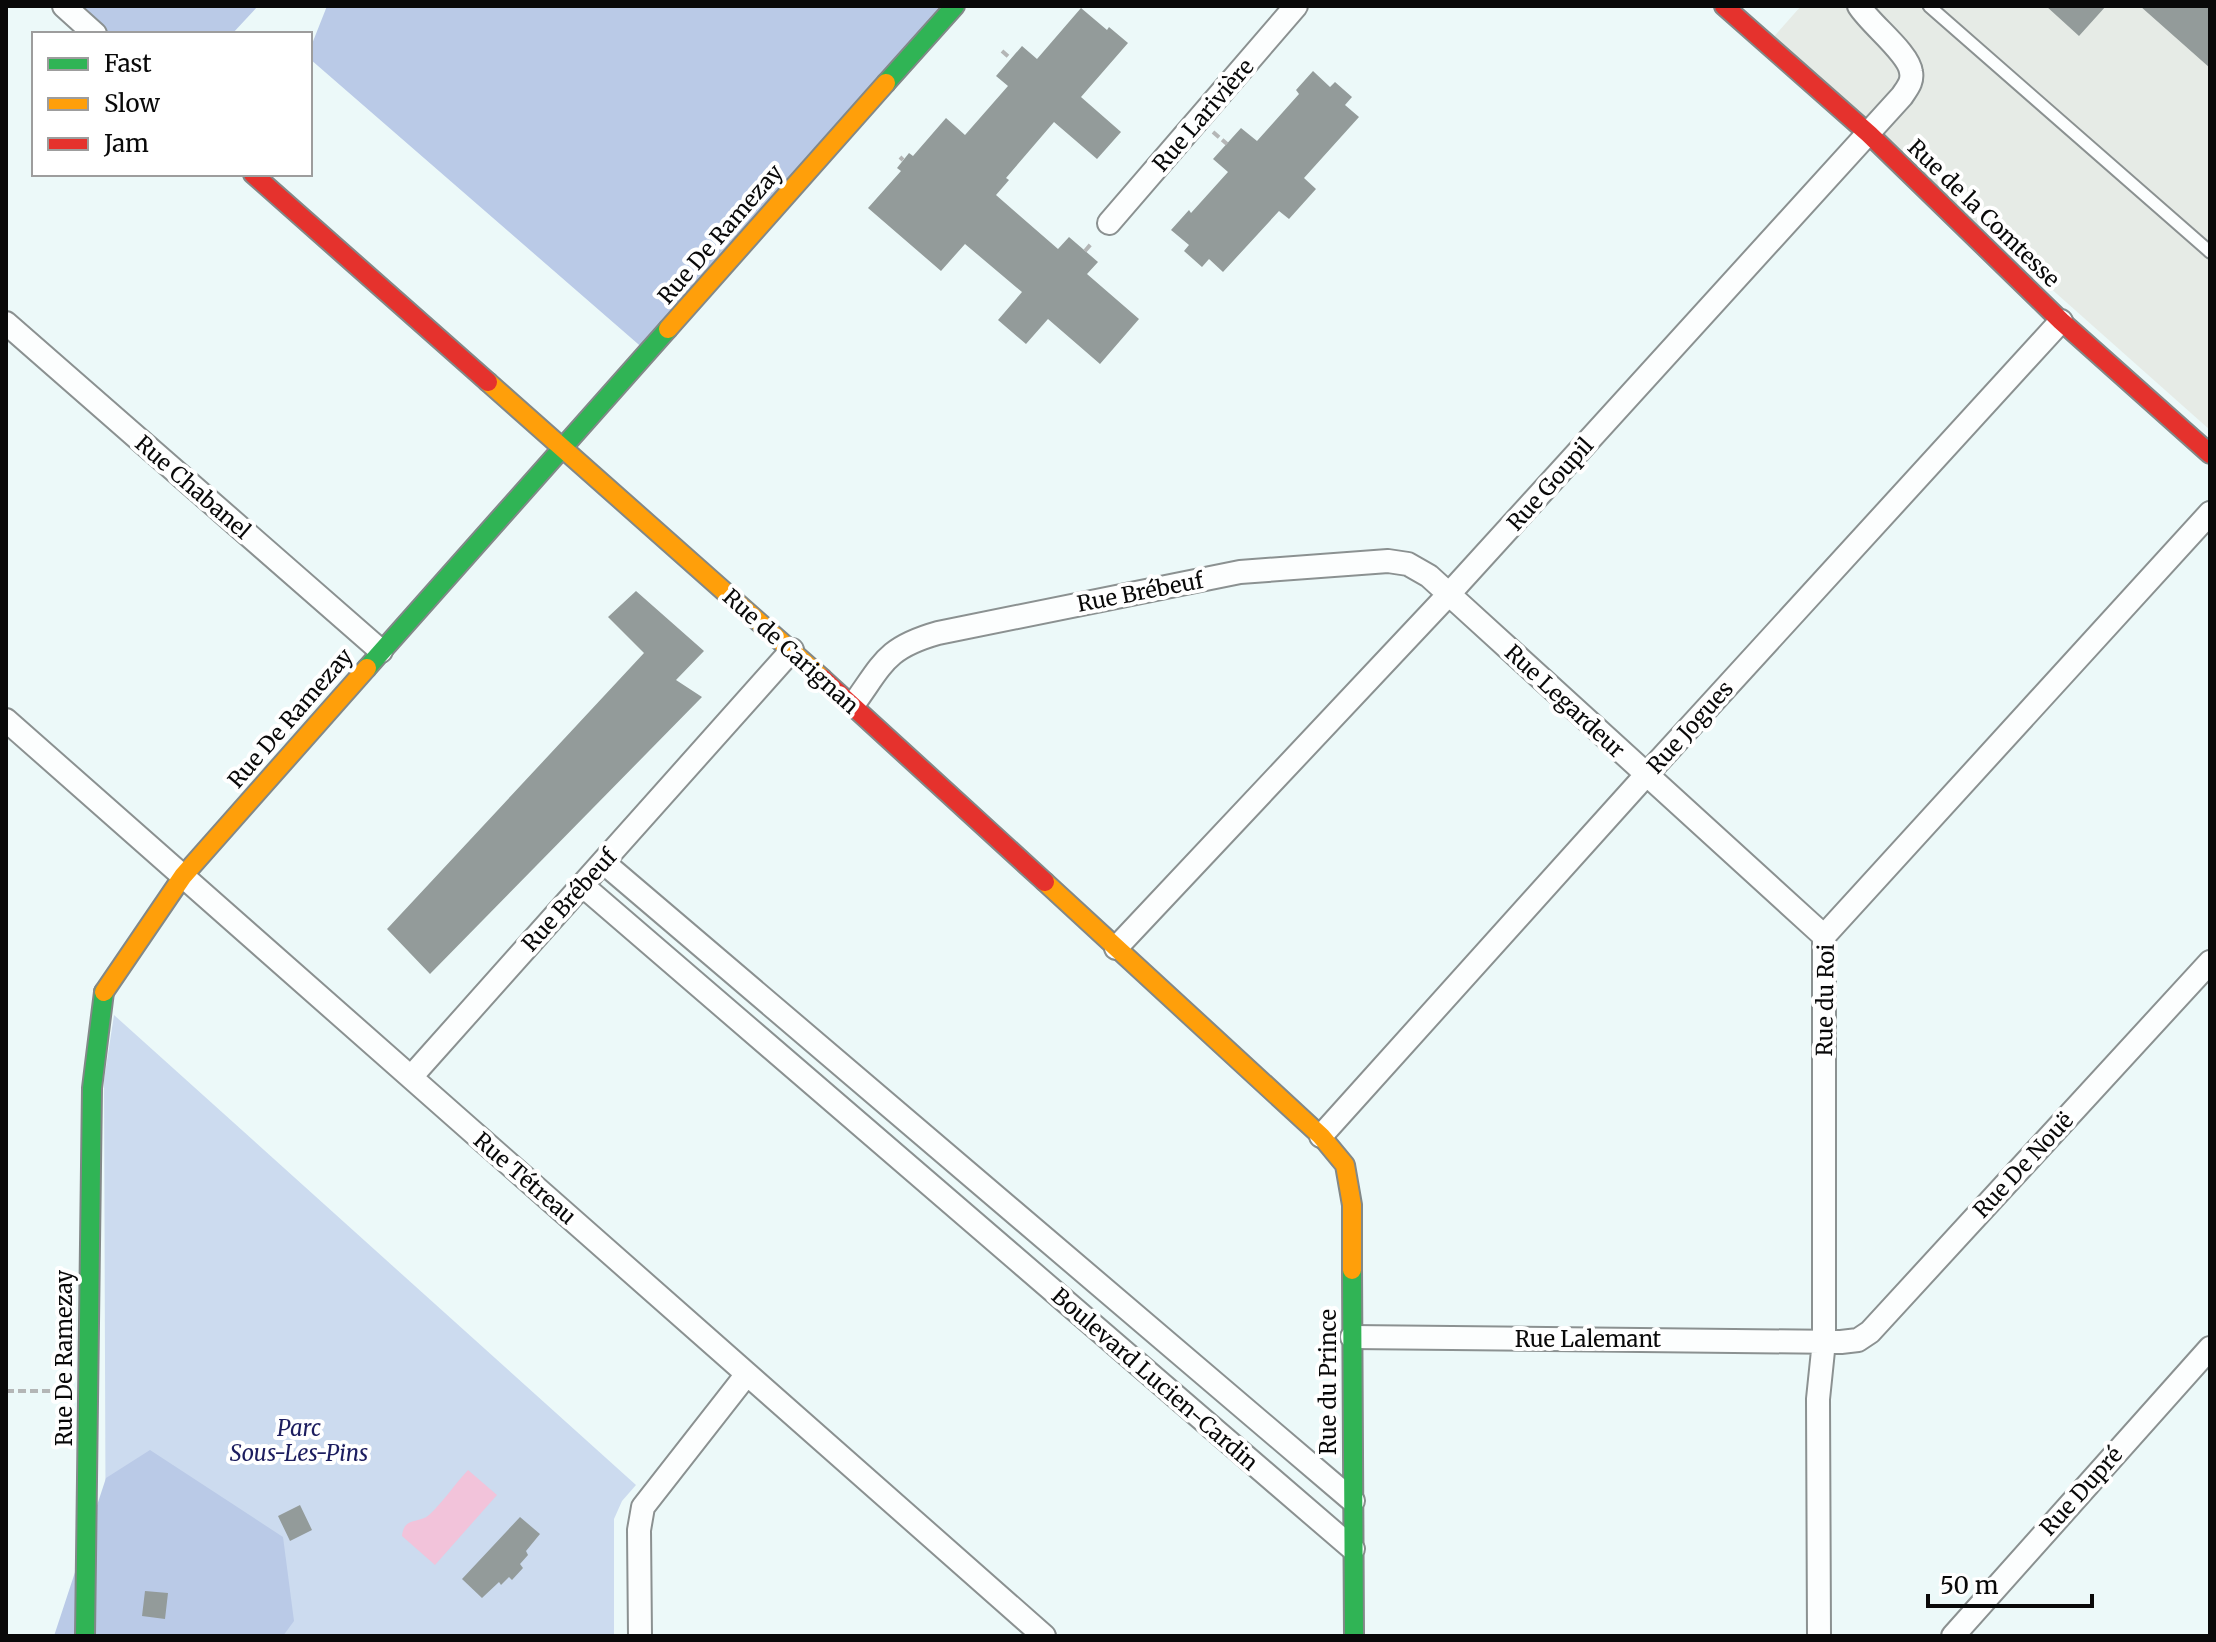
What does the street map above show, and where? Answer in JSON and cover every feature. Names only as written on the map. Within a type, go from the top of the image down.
[{"type":"street","points":[[64,6],[93,32]]},
{"type":"street","name":"Rue De Ramezay","points":[[85,1636],[92,1088],[103,993],[183,876],[955,6]]},
{"type":"street","name":"Rue Larivière","points":[[1109,223],[1296,6]]},
{"type":"street","name":"Rue de la Comtesse","points":[[1724,6],[1869,134],[2061,321],[2210,454]]},
{"type":"street","name":"Rue Goupil","points":[[1116,948],[1449,594],[1902,96],[1912,76],[1905,58],[1868,20],[1859,6]]},
{"type":"street","name":"Rue de Carignan","points":[[255,176],[792,650],[1321,1136]]},
{"type":"street","name":"Rue Jogues","points":[[1321,1136],[2061,321]]},
{"type":"street","name":"Rue Chabanel","points":[[6,323],[381,651]]},
{"type":"street","name":"Rue du Roi","points":[[1819,1636],[1818,1399],[1824,1341],[1824,936],[2210,513]]},
{"type":"street","name":"Rue Brébeuf","points":[[853,705],[887,656],[913,640],[1240,572],[1388,561],[1408,564],[1449,594]]},
{"type":"street","name":"Rue Legardeur","points":[[1449,594],[1824,936]]},
{"type":"street","name":"Rue Brébeuf","points":[[411,1077],[792,650]]},
{"type":"street","name":"Rue Tétreau","points":[[6,720],[1044,1636]]},
{"type":"street","name":"Boulevard Lucien-Cardin","points":[[603,862],[1353,1501]]},
{"type":"street","name":"Boulevard Lucien-Cardin","points":[[582,885],[1353,1549]]},
{"type":"street","name":"Rue De Nouë","points":[[1824,1341],[1858,1340],[1870,1332],[2210,962]]},
{"type":"street","points":[[777,1054],[799,1028]]},
{"type":"street","name":"Rue du Prince","points":[[1321,1136],[1345,1165],[1352,1205],[1354,1636]]},
{"type":"street","points":[[958,1209],[981,1184]]},
{"type":"street","points":[[1119,1347],[1142,1321]]},
{"type":"street","name":"Rue Lalemant","points":[[1352,1337],[1824,1341]]},
{"type":"street","name":"Rue Dupré","points":[[1953,1636],[2210,1348]]},
{"type":"street","points":[[640,1636],[639,1530],[643,1507],[747,1374]]},
{"type":"lane","points":[[1929,6],[2210,252]]},
{"type":"path","points":[[1002,51],[1011,59]]},
{"type":"path","points":[[1085,251],[1091,244]]},
{"type":"path","points":[[6,1391],[88,1391]]},
{"type":"shaded area","points":[[77,6],[258,6],[234,32],[107,32]]},
{"type":"shaded area","points":[[327,6],[960,6],[653,357],[312,61],[312,44]]},
{"type":"shaded area","points":[[1801,6],[2210,6],[2210,430],[1771,40]]},
{"type":"shaded area","points":[[150,1450],[283,1537],[294,1621],[283,1636],[54,1636],[106,1478]]},
{"type":"shaded area","points":[[468,1470],[497,1495],[435,1565],[402,1536],[403,1530],[409,1523],[429,1515]]},
{"type":"green space","name":"Parc Sous-Les-Pins","points":[[114,1015],[636,1485],[622,1501],[614,1519],[614,1636],[106,1636],[104,1080]]},
{"type":"building","points":[[2046,6],[2106,6],[2079,36]]},
{"type":"building","points":[[2140,6],[2210,6],[2210,68]]},
{"type":"building","points":[[1081,8],[1128,43],[1081,97],[1121,132],[1097,159],[1054,122],[1006,178],[1009,180],[996,195],[1058,249],[1069,237],[1098,262],[1087,274],[1139,319],[1100,364],[1048,319],[1026,344],[998,320],[1022,292],[965,244],[941,271],[868,208],[901,171],[897,168],[909,153],[913,156],[946,118],[965,135],[1008,86],[996,76],[1022,46],[1037,59]]},
{"type":"building","points":[[1313,71],[1330,87],[1335,82],[1352,97],[1345,105],[1359,117],[1304,178],[1316,189],[1289,219],[1279,211],[1223,272],[1209,259],[1202,267],[1184,251],[1189,245],[1171,230],[1228,172],[1213,159],[1241,128],[1257,141],[1299,94],[1296,90]]},
{"type":"building","points":[[636,591],[704,651],[676,680],[702,697],[430,974],[387,929],[644,653],[608,617]]},
{"type":"building","points":[[300,1505],[312,1530],[290,1541],[278,1516]]},
{"type":"building","points":[[520,1517],[540,1534],[526,1551],[528,1555],[520,1564],[523,1568],[512,1580],[509,1577],[501,1585],[499,1582],[482,1598],[462,1579]]},
{"type":"building","points":[[145,1591],[168,1593],[165,1619],[142,1616]]},
{"type":"traffic: fast","points":[[886,83],[955,6]]},
{"type":"traffic: fast","points":[[367,668],[668,329]]},
{"type":"traffic: fast","points":[[85,1636],[92,1088],[104,992]]},
{"type":"traffic: fast","points":[[1352,1270],[1354,1636]]},
{"type":"traffic: slow","points":[[668,329],[886,83]]},
{"type":"traffic: slow","points":[[488,382],[822,678]]},
{"type":"traffic: slow","points":[[104,992],[183,876],[367,668]]},
{"type":"traffic: slow","points":[[1045,882],[1321,1136],[1345,1165],[1352,1205],[1352,1270]]},
{"type":"traffic: jam","points":[[1724,6],[1869,134],[2061,321],[2210,454]]},
{"type":"traffic: jam","points":[[255,176],[488,382]]},
{"type":"traffic: jam","points":[[822,678],[1045,882]]}]
